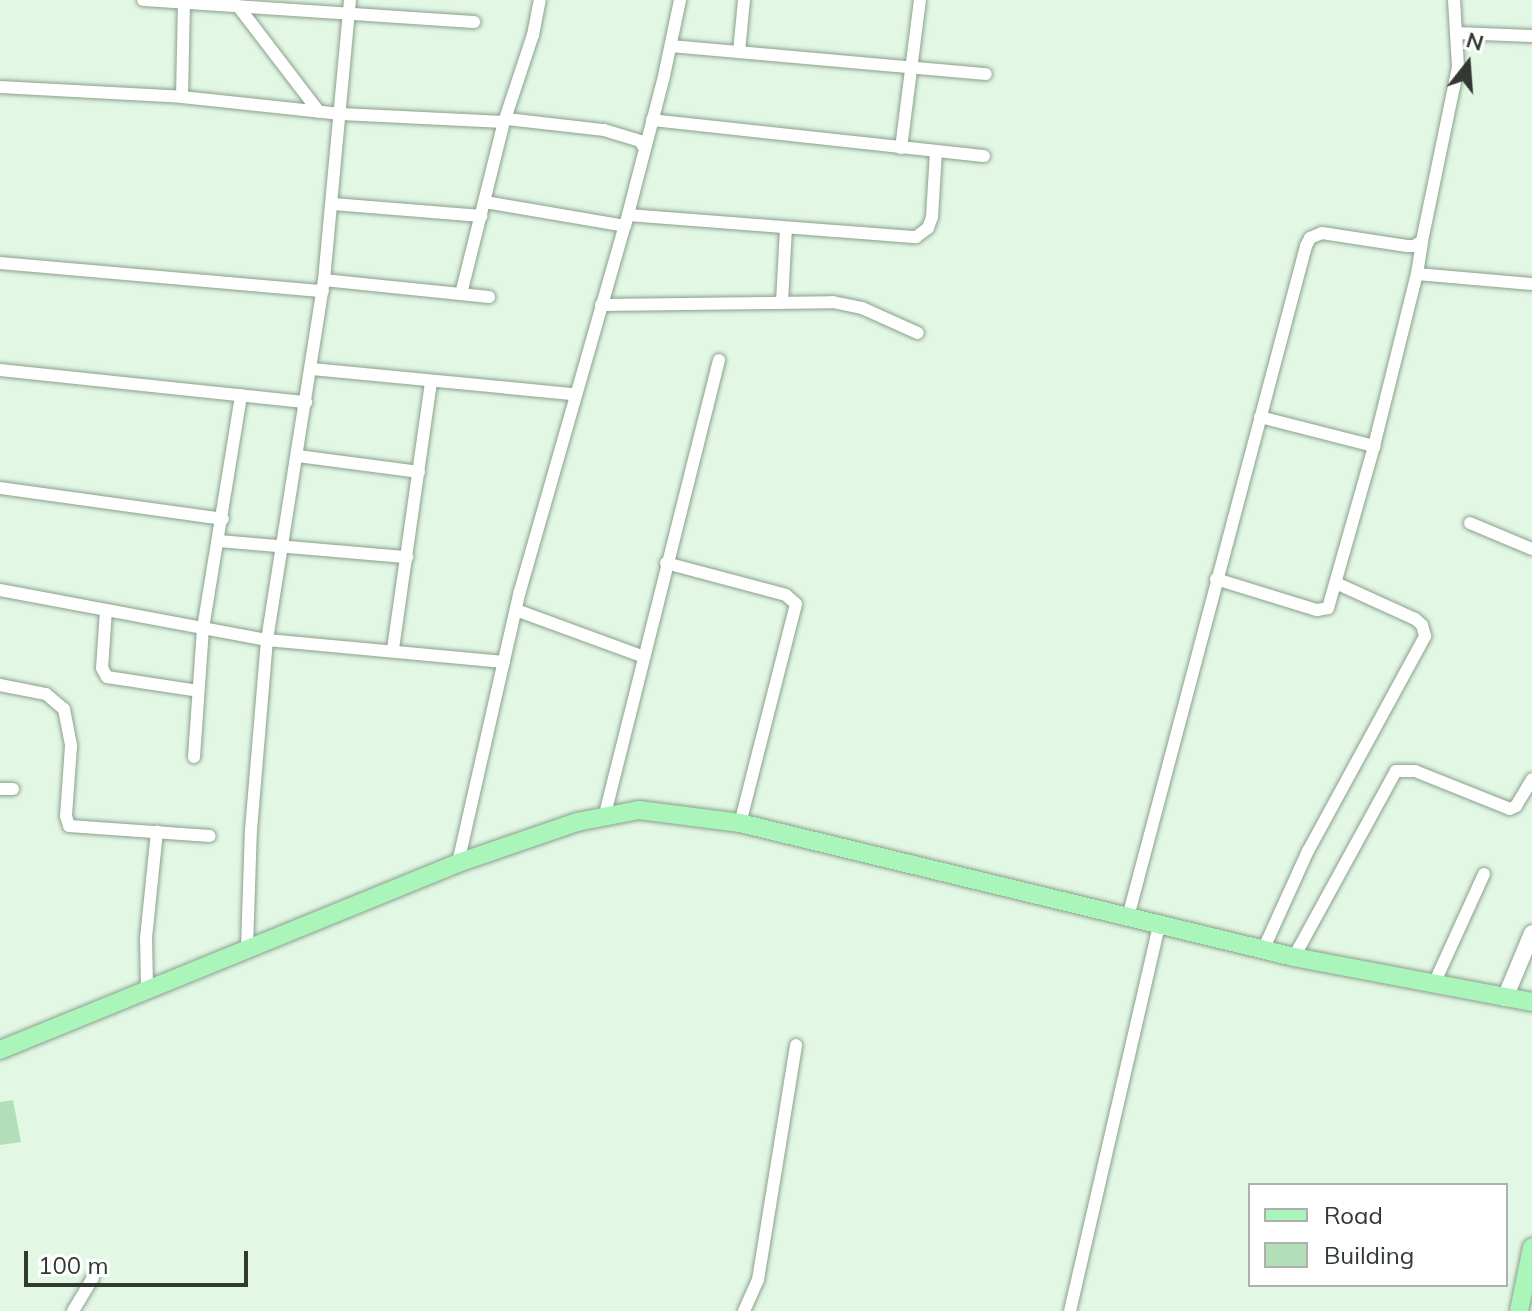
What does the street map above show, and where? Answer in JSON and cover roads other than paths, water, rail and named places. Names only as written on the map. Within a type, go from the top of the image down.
[{"type":"main road","points":[[0,1050],[458,863],[605,814],[653,811],[740,823],[1263,950],[1433,986],[1532,1002]]},
{"type":"main road","points":[[1519,1311],[1532,1247]]},
{"type":"street","points":[[143,0],[238,6],[277,4],[349,14],[474,22]]},
{"type":"street","points":[[247,948],[251,830],[267,640],[324,286],[350,0]]},
{"type":"street","points":[[461,294],[504,122],[533,35],[540,0]]},
{"type":"street","points":[[458,863],[516,610],[574,394],[626,221],[680,0]]},
{"type":"street","points":[[739,52],[744,0]]},
{"type":"street","points":[[901,148],[920,0]]},
{"type":"street","points":[[1216,579],[1322,611],[1330,605],[1417,274],[1453,101],[1458,67],[1454,0]]},
{"type":"street","points":[[182,97],[184,1]]},
{"type":"street","points":[[238,6],[319,112]]},
{"type":"street","points":[[1456,33],[1532,36]]},
{"type":"street","points":[[671,46],[986,74]]},
{"type":"street","points":[[0,87],[182,97],[341,114],[504,122],[507,119],[604,130],[640,141],[645,149]]},
{"type":"street","points":[[652,120],[984,156]]},
{"type":"street","points":[[485,202],[626,221],[786,228],[906,238],[923,234],[932,217],[936,151]]},
{"type":"street","points":[[333,204],[482,216]]},
{"type":"street","points":[[782,302],[786,228]]},
{"type":"street","points":[[1128,917],[1216,579],[1310,238],[1315,234],[1334,233],[1407,246],[1422,241]]},
{"type":"street","points":[[0,263],[489,297]]},
{"type":"street","points":[[1417,274],[1532,284]]},
{"type":"street","points":[[601,305],[847,304],[918,333]]},
{"type":"street","points":[[605,814],[642,656],[719,360]]},
{"type":"street","points":[[312,369],[574,394]]},
{"type":"street","points":[[0,370],[306,402]]},
{"type":"street","points":[[393,649],[431,382]]},
{"type":"street","points":[[194,757],[203,628],[241,395]]},
{"type":"street","points":[[1260,417],[1374,446]]},
{"type":"street","points":[[298,456],[419,472]]},
{"type":"street","points":[[0,488],[223,519]]},
{"type":"street","points":[[1470,523],[1532,549]]},
{"type":"street","points":[[219,541],[407,557]]},
{"type":"street","points":[[666,563],[786,595],[796,604],[740,823]]},
{"type":"street","points":[[1263,950],[1308,851],[1425,636],[1422,625],[1415,619],[1336,583]]},
{"type":"street","points":[[0,590],[267,640],[393,649],[504,662]]},
{"type":"street","points":[[106,610],[102,668],[107,677],[198,691]]},
{"type":"street","points":[[516,610],[642,656]]},
{"type":"street","points":[[0,685],[46,694],[64,709],[71,746],[66,816],[69,826],[210,836]]},
{"type":"street","points":[[1294,957],[1396,771],[1415,771],[1510,809],[1516,806],[1532,779]]},
{"type":"street","points":[[147,988],[146,938],[157,832]]},
{"type":"street","points":[[1433,986],[1484,874]]},
{"type":"street","points":[[1070,1311],[1159,924]]},
{"type":"street","points":[[1505,998],[1532,933]]},
{"type":"street","points":[[744,1311],[758,1280],[796,1045]]},
{"type":"street","points":[[73,1311],[93,1278]]}]
